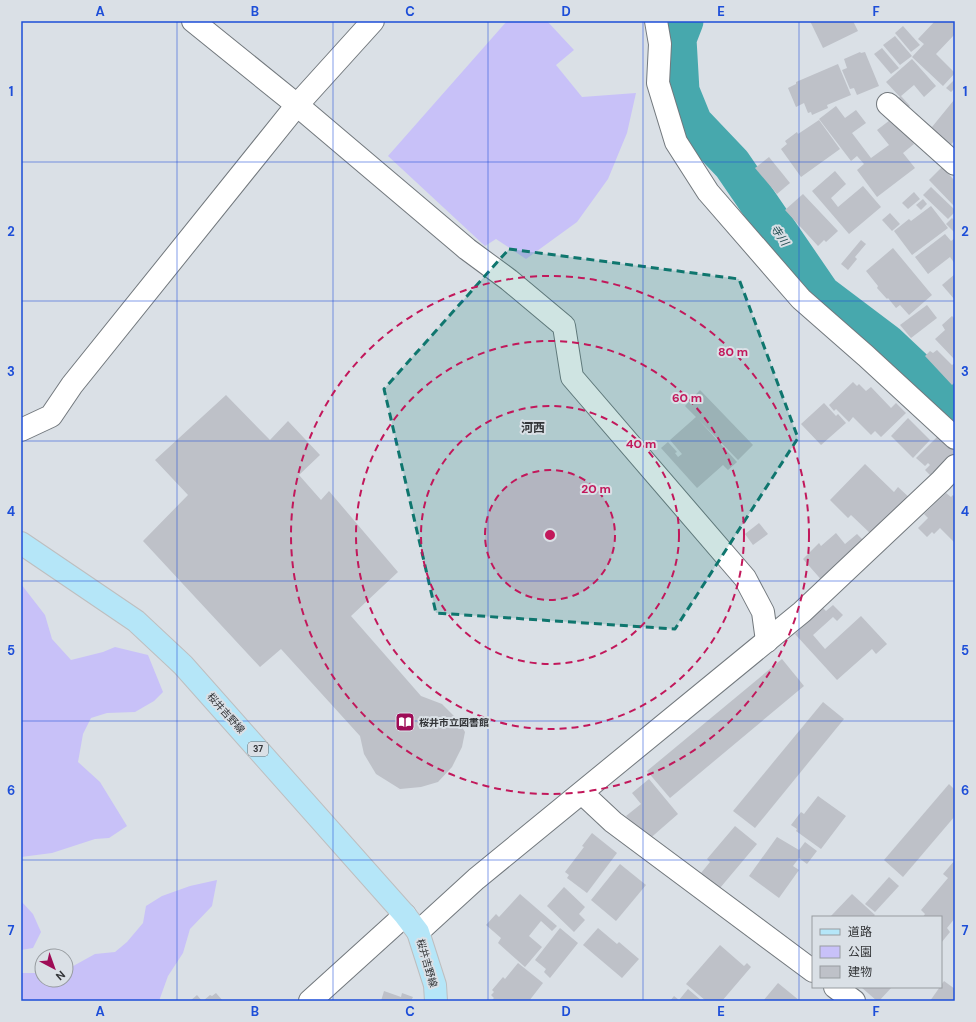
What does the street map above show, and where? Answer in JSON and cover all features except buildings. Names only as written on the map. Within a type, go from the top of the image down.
[{"type":"main road","name":"桜井吉野線","points":[[21,543],[136,621],[184,665],[412,924],[435,985],[436,1001]]},
{"type":"street","points":[[193,21],[297,105],[467,249],[509,280],[564,326],[572,377],[746,578],[763,612],[767,641]]},
{"type":"street","points":[[21,430],[51,416],[72,385],[297,105],[373,21]]},
{"type":"street","points":[[656,21],[660,44],[658,83],[676,142],[708,192],[800,299],[866,356],[955,438]]},
{"type":"street","points":[[888,104],[955,164]]},
{"type":"street","points":[[310,1001],[412,924],[476,879],[802,612],[941,482],[955,466]]},
{"type":"street","points":[[582,793],[613,822],[812,970]]},
{"type":"street","points":[[836,988],[854,1001]]},
{"type":"highlighted area","points":[[509,249],[739,279],[798,438],[675,629],[436,613],[384,389]]},
{"type":"green space","points":[[507,21],[547,21],[574,50],[556,65],[582,97],[636,93],[627,133],[608,179],[577,222],[526,259],[496,239],[485,246],[388,156]]},
{"type":"green space","points":[[21,584],[45,615],[52,639],[71,660],[103,652],[115,647],[148,655],[163,692],[154,701],[135,712],[107,713],[91,718],[83,734],[78,762],[100,782],[127,826],[109,838],[95,839],[52,853],[21,857]]},
{"type":"green space","points":[[217,880],[212,906],[190,929],[183,953],[168,976],[159,1001],[21,1001],[21,973],[34,973],[34,988],[74,988],[74,966],[95,954],[115,952],[127,942],[143,923],[146,906],[162,896],[190,886]]},
{"type":"green space","points":[[21,901],[33,914],[41,932],[33,948],[21,950]]},
{"type":"waterway","name":"寺川","points":[[684,21],[677,39],[680,91],[693,123],[732,164],[821,294],[886,343],[955,408]]},
{"type":"place","name":"桜井市立図書館","points":[[405,722]]},
{"type":"district","name":"河西","points":[[533,428]]}]
